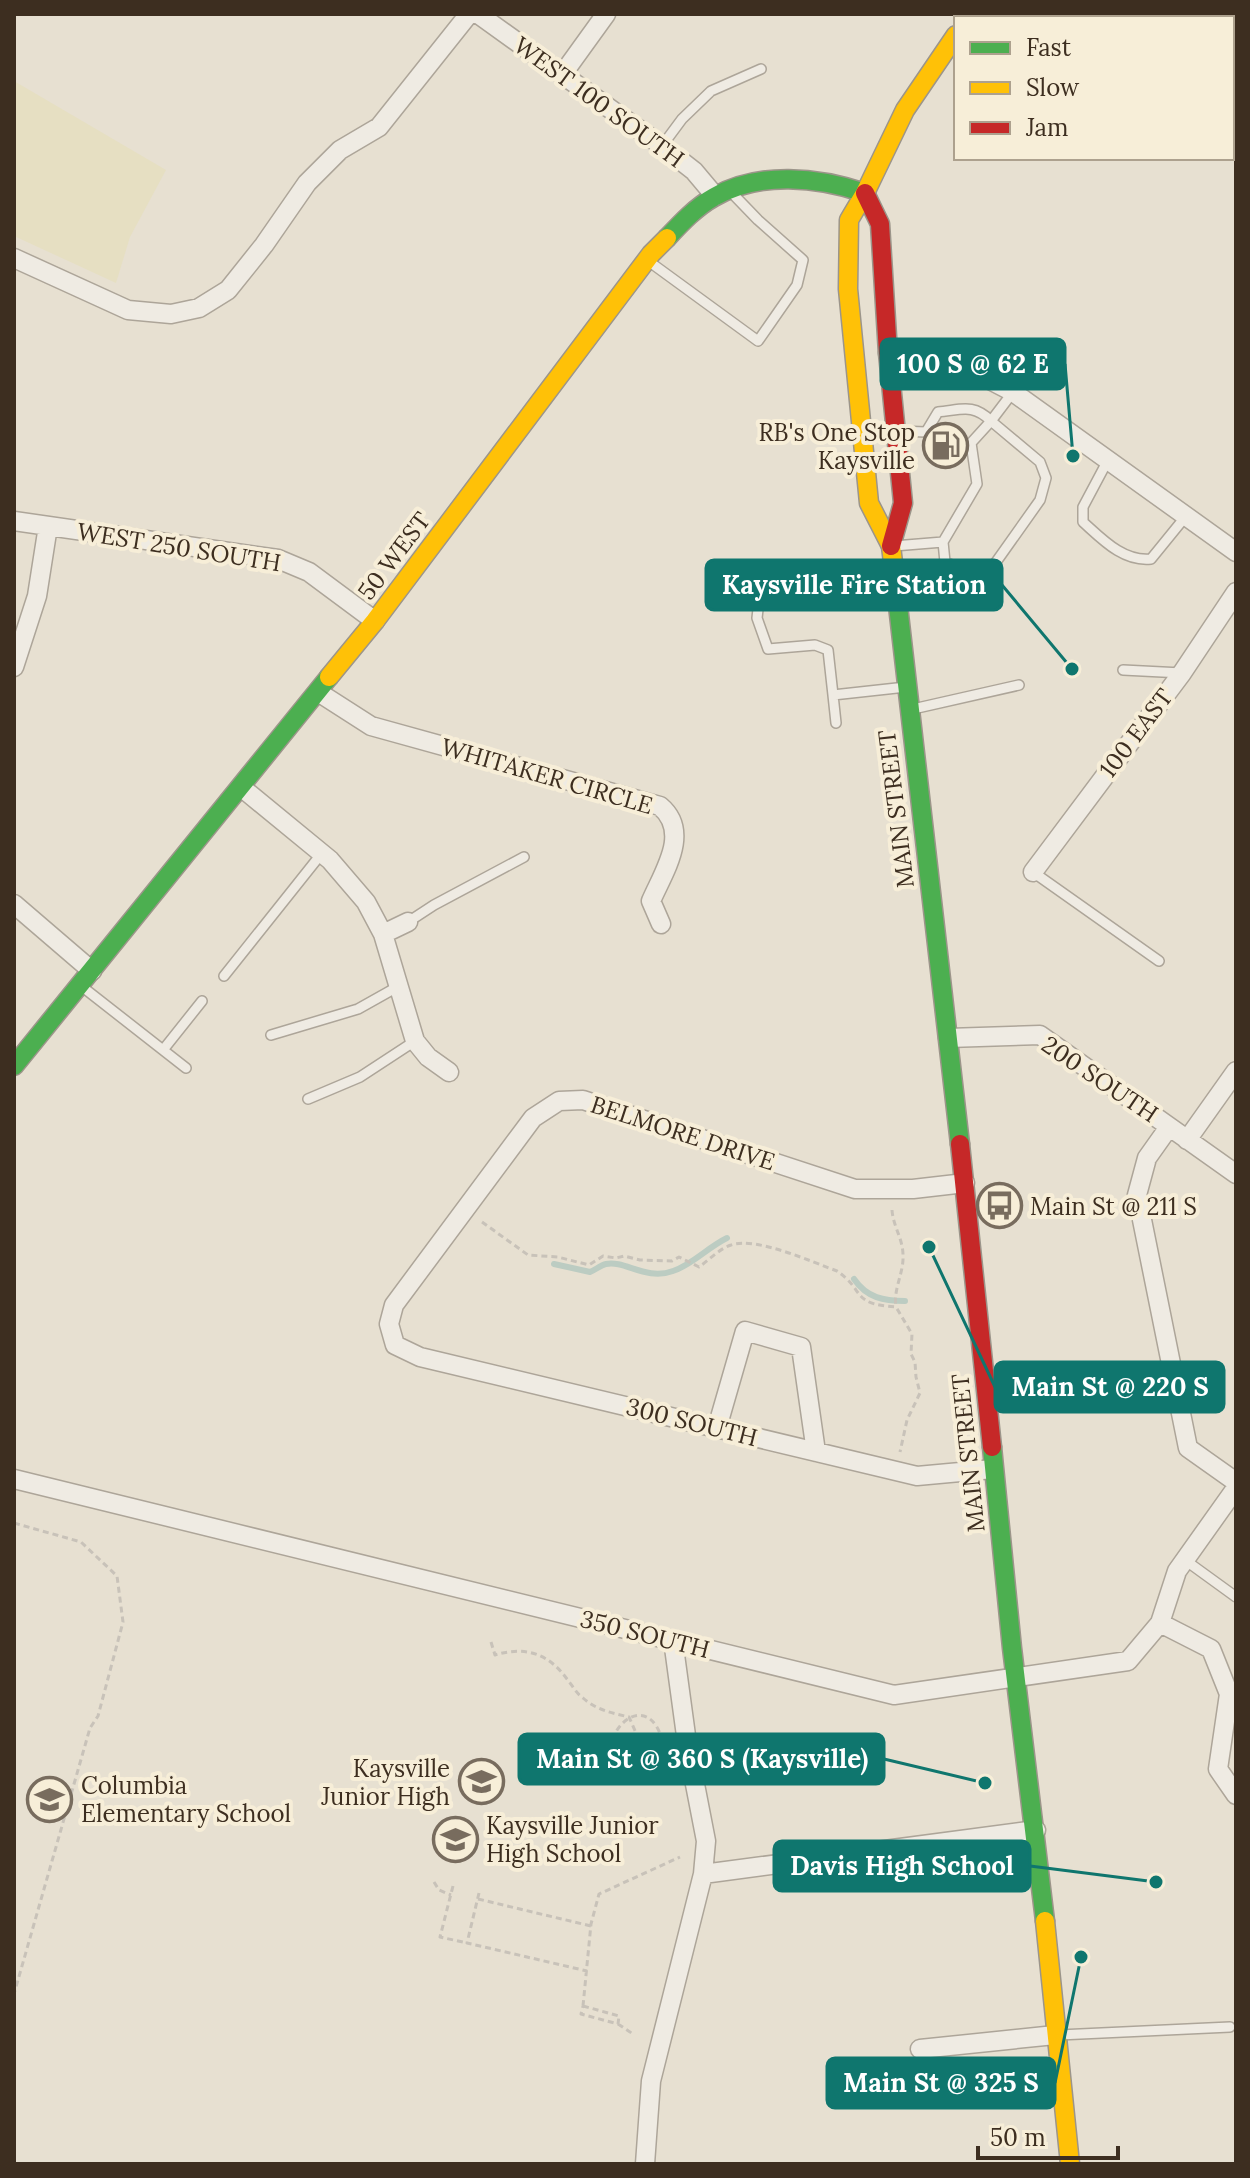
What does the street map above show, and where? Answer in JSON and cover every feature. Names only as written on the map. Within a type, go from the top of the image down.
[{"type":"main road","name":"MAIN STREET","points":[[954,38],[905,110],[849,220],[848,289],[869,503],[891,546],[965,1183],[1015,1677],[1036,1830],[1070,2164]]},
{"type":"main road","name":"50 WEST","points":[[14,1066],[375,621],[647,260],[686,217],[722,193],[807,179],[822,180],[865,193]]},
{"type":"main road","name":"MAIN STREET","points":[[865,193],[880,224],[888,353],[903,503],[891,546]]},
{"type":"street","points":[[14,258],[128,310],[171,314],[199,308],[228,290],[307,183],[340,150],[379,127],[469,14]]},
{"type":"street","name":"WEST 100 SOUTH","points":[[478,14],[662,146],[722,193]]},
{"type":"street","points":[[562,75],[606,14]]},
{"type":"street","points":[[888,353],[961,365],[1013,392],[1236,552]]},
{"type":"street","name":"WEST 250 SOUTH","points":[[14,521],[278,559],[309,572],[375,621]]},
{"type":"street","points":[[14,667],[37,596],[48,526]]},
{"type":"street","name":"100 EAST","points":[[1033,872],[1182,673],[1236,592]]},
{"type":"street","name":"WHITAKER CIRCLE","points":[[318,692],[371,726],[660,806],[675,825],[676,838],[651,901],[661,924]]},
{"type":"street","points":[[241,787],[322,853],[366,902],[383,934],[415,1041],[428,1057],[449,1072]]},
{"type":"street","points":[[14,904],[86,978]]},
{"type":"street","points":[[383,934],[408,922]]},
{"type":"street","name":"200 SOUTH","points":[[948,1038],[1040,1035],[1236,1174]]},
{"type":"street","points":[[1187,1140],[1236,1071]]},
{"type":"street","name":"BELMORE DRIVE","points":[[395,1345],[389,1324],[394,1305],[533,1118],[559,1101],[583,1100],[855,1189],[913,1189],[965,1183]]},
{"type":"street","points":[[1169,1127],[1147,1158],[1137,1195],[1188,1448],[1236,1482]]},
{"type":"street","points":[[717,1428],[745,1331],[801,1347],[816,1452]]},
{"type":"street","name":"300 SOUTH","points":[[395,1345],[420,1357],[917,1476],[993,1469]]},
{"type":"street","name":"350 SOUTH","points":[[14,1479],[894,1695],[1128,1661],[1160,1623]]},
{"type":"street","points":[[1236,1488],[1177,1571],[1160,1623],[1211,1649],[1229,1694],[1218,1769],[1236,1795]]},
{"type":"street","points":[[645,2164],[651,2081],[703,1874],[706,1841],[687,1743],[673,1640]]},
{"type":"street","points":[[703,1874],[1036,1830]]},
{"type":"street","points":[[920,2049],[1055,2035]]},
{"type":"lane","points":[[662,146],[682,119],[711,91],[761,69]]},
{"type":"lane","points":[[647,260],[758,341],[797,285],[803,260],[722,193]]},
{"type":"lane","points":[[896,431],[926,432],[938,412],[980,410],[991,421],[1040,462],[1046,478],[1040,500],[984,579],[945,562],[943,542],[977,484],[971,443],[991,421],[1013,392]]},
{"type":"lane","points":[[1108,460],[1083,507],[1083,522],[1126,556],[1138,560],[1151,559],[1186,516]]},
{"type":"lane","points":[[891,546],[943,542]]},
{"type":"lane","points":[[761,583],[757,618],[768,649],[815,645],[828,650],[836,723]]},
{"type":"lane","points":[[1123,670],[1182,673]]},
{"type":"lane","points":[[908,710],[1019,685]]},
{"type":"lane","points":[[833,695],[906,687]]},
{"type":"lane","points":[[224,976],[322,853]]},
{"type":"lane","points":[[408,922],[524,857]]},
{"type":"lane","points":[[1033,872],[1159,961]]},
{"type":"lane","points":[[86,978],[186,1068]]},
{"type":"lane","points":[[271,1035],[358,1009],[399,986]]},
{"type":"lane","points":[[163,1050],[202,1001]]},
{"type":"lane","points":[[308,1099],[360,1077],[415,1041]]},
{"type":"lane","points":[[1185,1560],[1236,1597]]},
{"type":"lane","points":[[1055,2035],[1230,2027]]},
{"type":"path","points":[[892,1210],[904,1255],[894,1296],[896,1307],[912,1334],[911,1354],[920,1393],[907,1420],[899,1460]]},
{"type":"path","points":[[482,1222],[528,1255],[558,1257],[589,1265],[603,1256],[672,1261],[679,1257],[699,1267],[728,1246],[754,1244],[837,1271],[864,1300],[877,1306],[896,1307]]},
{"type":"path","points":[[14,1523],[81,1542],[117,1576],[123,1622],[98,1716],[90,1728],[14,1994]]},
{"type":"path","points":[[491,1642],[495,1655],[524,1649],[546,1657],[579,1696],[593,1706],[629,1717],[647,1718],[661,1736],[640,1742],[627,1763]]},
{"type":"path","points":[[629,1717],[640,1742]]},
{"type":"path","points":[[629,1717],[618,1726],[612,1740],[617,1756],[627,1763],[640,1766]]},
{"type":"path","points":[[633,2034],[618,2024],[581,2014],[591,1926],[599,1894],[680,1857]]},
{"type":"path","points":[[434,1882],[439,1890],[451,1895]]},
{"type":"path","points":[[453,1886],[440,1937],[587,1971]]},
{"type":"path","points":[[467,1943],[479,1893]]},
{"type":"path","points":[[477,1898],[591,1926]]},
{"type":"path","points":[[583,2006],[619,2016],[618,2024]]},
{"type":"shaded area","points":[[14,81],[166,170],[130,237],[116,283],[14,236]]},
{"type":"waterway","points":[[554,1264],[590,1272],[613,1264],[654,1274],[663,1273],[687,1265],[727,1238]]},
{"type":"waterway","points":[[854,1279],[876,1297],[905,1301]]},
{"type":"traffic: fast","points":[[667,238],[707,201],[750,183],[808,180],[865,193]]},
{"type":"traffic: fast","points":[[894,571],[960,1144]]},
{"type":"traffic: fast","points":[[14,1066],[329,677]]},
{"type":"traffic: fast","points":[[992,1447],[1012,1648],[1045,1921]]},
{"type":"traffic: slow","points":[[894,571],[891,546],[869,503],[848,289],[849,220],[905,110],[954,38]]},
{"type":"traffic: slow","points":[[329,677],[375,621],[651,254],[667,238]]},
{"type":"traffic: slow","points":[[1045,1921],[1070,2164]]},
{"type":"traffic: jam","points":[[865,193],[880,224],[888,353],[903,503],[891,546]]},
{"type":"traffic: jam","points":[[960,1144],[992,1447]]},
{"type":"place","name":"RB's One Stop Kaysville","points":[[946,446]]},
{"type":"place","name":"100 S @ 62 E","points":[[1073,456]]},
{"type":"place","name":"Kaysville Fire Station","points":[[1072,669]]},
{"type":"place","name":"Main St @ 211 S","points":[[999,1206]]},
{"type":"place","name":"Main St @ 220 S","points":[[929,1247]]},
{"type":"place","name":"Kaysville Junior High","points":[[481,1782]]},
{"type":"place","name":"Main St @ 360 S (Kaysville)","points":[[985,1783]]},
{"type":"place","name":"Columbia Elementary School","points":[[50,1799]]},
{"type":"place","name":"Kaysville Junior High School","points":[[455,1839]]},
{"type":"place","name":"Davis High School","points":[[1156,1882]]},
{"type":"place","name":"Main St @ 325 S","points":[[1081,1957]]}]
